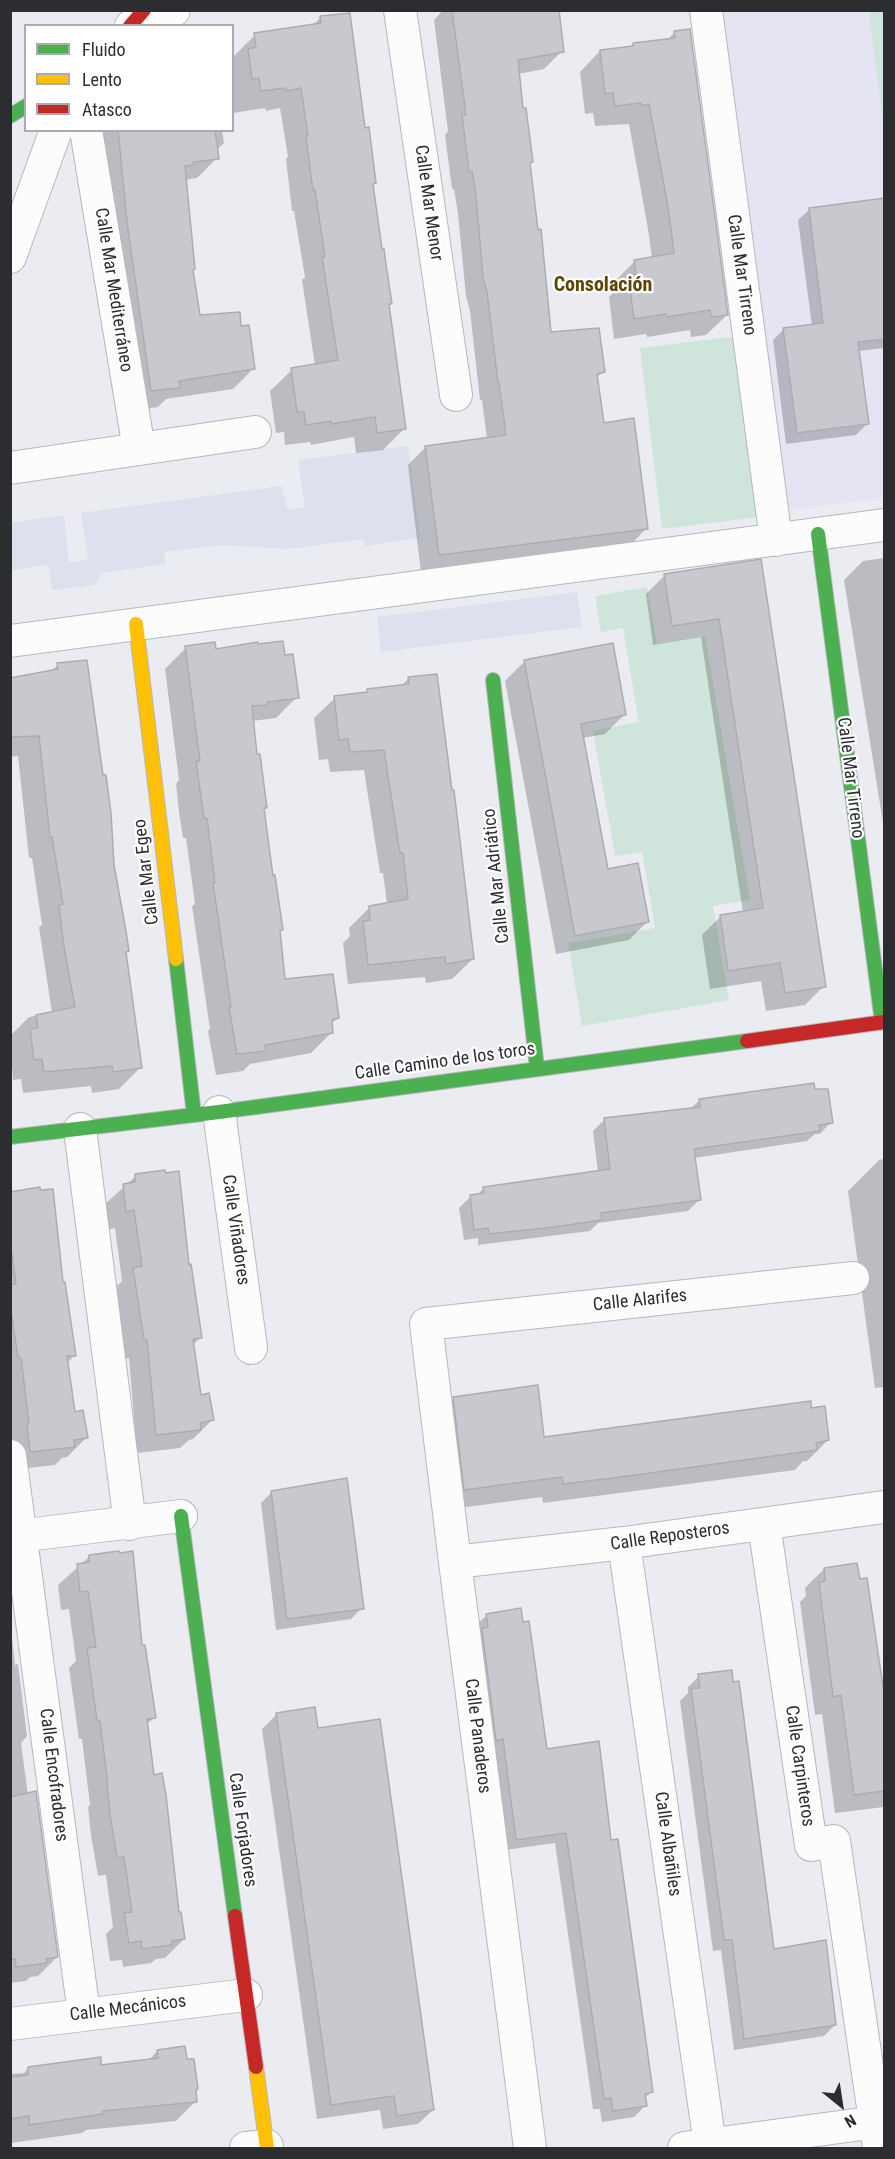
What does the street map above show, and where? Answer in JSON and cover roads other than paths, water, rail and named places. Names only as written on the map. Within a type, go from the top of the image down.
[{"type":"street","points":[[132,24],[144,10]]},
{"type":"street","points":[[136,24],[174,10]]},
{"type":"street","name":"Calle Mar Menor","points":[[400,10],[456,395]]},
{"type":"street","name":"Calle Mar Tirreno","points":[[706,10],[776,540]]},
{"type":"street","points":[[10,116],[24,107]]},
{"type":"street","points":[[10,257],[55,132]]},
{"type":"street","name":"Calle Mar Mediterráneo","points":[[86,132],[139,449]]},
{"type":"street","points":[[10,468],[255,432]]},
{"type":"street","points":[[10,641],[885,525]]},
{"type":"street","name":"Calle Mar Tirreno","points":[[818,534],[883,1022]]},
{"type":"street","name":"Calle Mar Egeo","points":[[136,624],[207,1114]]},
{"type":"street","name":"Calle Mar Adriático","points":[[493,680],[537,1068]]},
{"type":"street","name":"Calle Camino de los toros","points":[[10,1137],[207,1114],[883,1022]]},
{"type":"street","name":"Calle Viñadores","points":[[207,1114],[251,1348]]},
{"type":"street","points":[[80,1129],[130,1524]]},
{"type":"street","name":"Calle Alarifes","points":[[426,1324],[853,1278]]},
{"type":"street","name":"Calle Panaderos","points":[[426,1324],[454,1562],[530,2148]]},
{"type":"street","name":"Calle Encofradores","points":[[10,1456],[16,1536],[84,2014]]},
{"type":"street","name":"Calle Reposteros","points":[[454,1562],[624,1544],[885,1507]]},
{"type":"street","points":[[16,1536],[130,1524],[181,1516]]},
{"type":"street","name":"Calle Forjadores","points":[[181,1516],[246,1995],[260,2148]]},
{"type":"street","name":"Calle Carpinteros","points":[[764,1524],[811,1845],[834,1841],[880,2131]]},
{"type":"street","name":"Calle Albañiles","points":[[624,1544],[697,2147]]},
{"type":"street","name":"Calle Mecánicos","points":[[10,2024],[246,1995]]},
{"type":"street","points":[[697,2147],[880,2131]]},
{"type":"district","name":"Consolación","points":[[603,286]]}]
